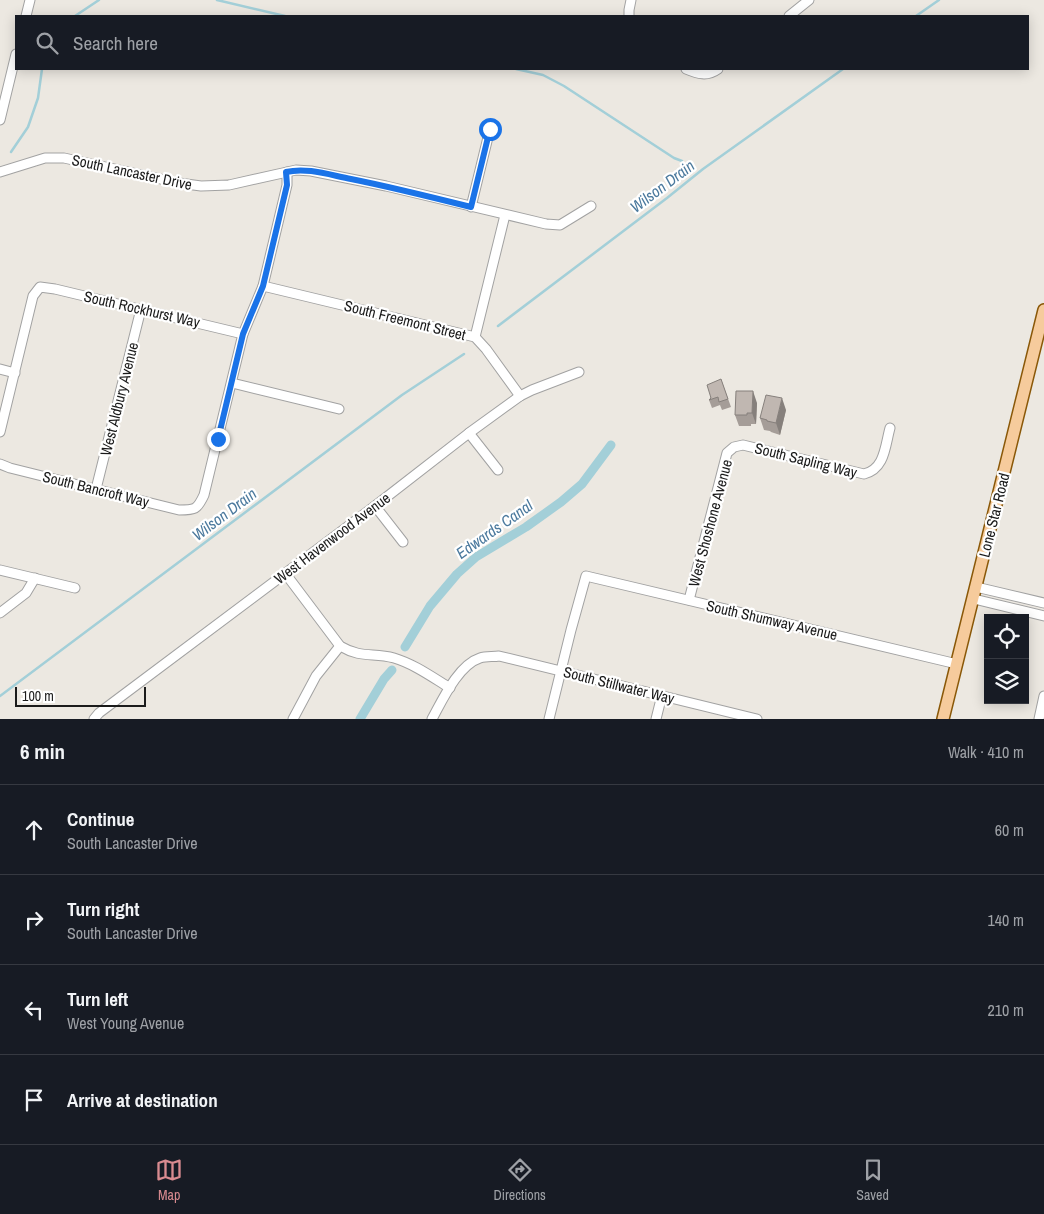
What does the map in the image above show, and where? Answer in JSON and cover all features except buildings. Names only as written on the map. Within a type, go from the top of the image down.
[{"type":"main road","name":"Lone Star Road","points":[[943,719],[1044,310]]},
{"type":"street","points":[[26,15],[30,0]]},
{"type":"street","points":[[629,15],[631,0]]},
{"type":"street","points":[[790,15],[809,0]]},
{"type":"street","points":[[0,120],[15,58]]},
{"type":"street","points":[[689,70],[702,75],[716,70]]},
{"type":"street","points":[[471,207],[490,129]]},
{"type":"street","name":"South Lancaster Drive","points":[[0,172],[45,158],[64,158],[104,165],[179,183],[201,186],[229,186],[296,170],[310,171],[386,186],[546,224],[560,225],[591,206]]},
{"type":"street","points":[[286,172],[287,185],[263,286],[243,334],[232,383],[339,409]]},
{"type":"street","points":[[475,337],[505,215]]},
{"type":"street","name":"South Freemont Street","points":[[263,286],[475,337],[520,396]]},
{"type":"street","name":"South Rockhurst Way","points":[[14,373],[33,296],[40,287],[55,288],[243,334]]},
{"type":"street","name":"West Aldbury Avenue","points":[[96,489],[141,309]]},
{"type":"street","points":[[0,369],[14,373],[0,432]]},
{"type":"street","name":"West Havenwood Avenue","points":[[99,717],[285,573],[520,396],[579,372]]},
{"type":"street","name":"South Bancroft Way","points":[[0,464],[179,510],[193,510],[199,506],[204,495],[232,383]]},
{"type":"street","name":"South Sapling Way","points":[[734,447],[743,445],[864,474],[877,469],[881,462],[890,428]]},
{"type":"street","points":[[469,433],[498,470]]},
{"type":"street","name":"West Shoshone Avenue","points":[[689,600],[727,453],[734,447]]},
{"type":"street","points":[[375,506],[403,542]]},
{"type":"street","points":[[0,570],[75,588]]},
{"type":"street","points":[[285,573],[340,646],[351,653],[391,657],[404,662],[450,688],[432,719]]},
{"type":"street","name":"South Shumway Avenue","points":[[561,670],[586,576],[957,664]]},
{"type":"street","points":[[0,614],[26,593],[35,578]]},
{"type":"street","points":[[976,587],[1044,603]]},
{"type":"street","points":[[974,599],[1044,616]]},
{"type":"street","points":[[293,719],[316,676],[340,646]]},
{"type":"street","name":"South Stillwater Way","points":[[450,688],[462,670],[472,662],[480,658],[500,656],[757,719]]},
{"type":"street","points":[[549,719],[561,670]]},
{"type":"street","points":[[656,719],[662,695]]},
{"type":"street","points":[[1039,719],[1044,696]]},
{"type":"waterway","points":[[76,15],[99,0]]},
{"type":"waterway","points":[[217,0],[281,15]]},
{"type":"waterway","name":"Wilson Drain","points":[[917,15],[939,0]]},
{"type":"waterway","points":[[11,152],[28,127],[38,98],[42,70]]},
{"type":"waterway","points":[[520,70],[543,75],[564,86],[674,158],[682,161]]},
{"type":"waterway","name":"Wilson Drain","points":[[498,326],[703,169],[842,70]]},
{"type":"waterway","name":"Wilson Drain","points":[[0,696],[402,395],[464,354]]},
{"type":"waterway","name":"Edwards Canal","points":[[405,647],[430,606],[457,574],[476,557],[526,527],[561,502],[582,484],[611,445]]},
{"type":"waterway","name":"Edwards Canal","points":[[360,719],[384,679],[392,670]]},
{"type":"route","points":[[218,439],[243,334],[263,286],[287,185],[286,172],[296,170],[310,171],[386,186],[471,207],[490,129]]}]
